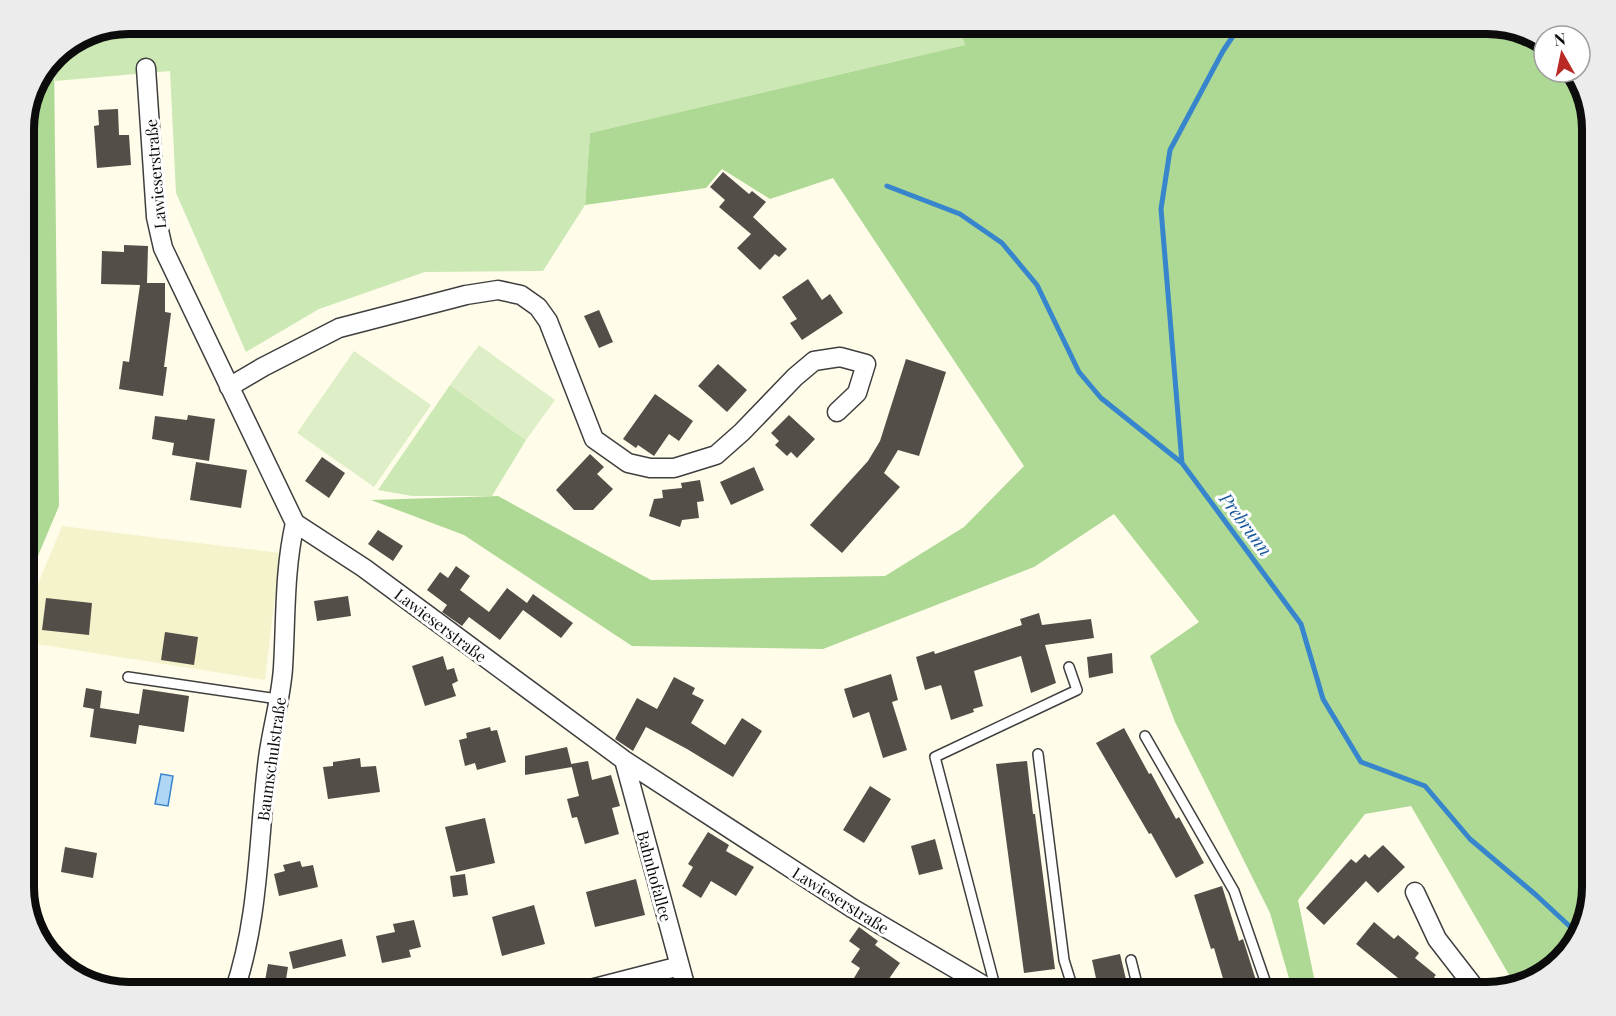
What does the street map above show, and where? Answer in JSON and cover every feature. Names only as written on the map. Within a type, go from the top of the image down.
[{"type":"street","name":"Lawieserstraße","points":[[146,68],[156,217],[163,248],[295,523],[364,568],[624,760],[852,908],[979,982]]},
{"type":"street","points":[[228,387],[339,328],[498,290],[521,295],[538,307],[548,321],[594,439],[628,463],[650,468],[674,468],[716,455],[742,432],[795,377],[814,362],[840,357],[866,364],[856,393],[837,412]]},
{"type":"street","name":"Baumschulstraße","points":[[237,982],[251,932],[268,758],[283,671],[287,562],[295,523]]},
{"type":"street","name":"Bahnhofallee","points":[[624,760],[684,982]]},
{"type":"street","points":[[1415,892],[1437,939],[1470,982]]},
{"type":"street","points":[[618,982],[680,966]]},
{"type":"lane","points":[[993,982],[934,757],[1077,690],[1069,667]]},
{"type":"lane","points":[[129,678],[278,699]]},
{"type":"lane","points":[[1145,736],[1234,891],[1266,982]]},
{"type":"lane","points":[[1038,754],[1064,960],[1071,982]]},
{"type":"lane","points":[[1131,960],[1136,982]]},
{"type":"green space","points":[[129,35],[961,35],[965,45],[590,133],[585,205],[543,271],[425,272],[319,309],[246,352],[176,193],[170,71],[55,81],[55,71],[77,50],[111,36]]},
{"type":"green space","points":[[961,35],[1499,35],[1532,46],[1532,84],[1570,84],[1580,111],[1582,129],[1582,887],[1580,905],[1572,929],[1558,949],[1534,969],[1511,978],[1411,806],[1365,814],[1298,900],[1315,982],[1290,982],[1270,913],[1175,722],[1150,656],[1199,622],[1114,514],[1034,567],[823,649],[632,646],[464,535],[371,500],[498,496],[651,580],[885,576],[964,527],[1024,466],[833,178],[770,199],[722,169],[706,188],[585,205],[590,133],[965,45]]},
{"type":"green space","points":[[54,72],[59,506],[35,563],[35,123],[44,87]]},
{"type":"green space","points":[[479,345],[555,400],[526,440],[450,385]]},
{"type":"green space","points":[[354,351],[431,405],[374,487],[297,433]]},
{"type":"green space","points":[[450,385],[526,440],[492,496],[412,496],[378,490]]},
{"type":"green space","points":[[62,526],[280,553],[265,680],[35,644],[35,591]]},
{"type":"water","points":[[161,774],[173,776],[168,806],[155,804]]},
{"type":"building","points":[[118,109],[119,135],[129,135],[131,165],[97,168],[94,126],[99,125],[98,110]]},
{"type":"building","points":[[723,172],[749,194],[752,191],[766,202],[753,217],[787,249],[779,257],[775,254],[760,270],[737,248],[751,234],[719,207],[725,200],[710,187]]},
{"type":"building","points":[[124,245],[148,246],[147,283],[165,283],[165,312],[171,313],[163,396],[119,389],[123,361],[129,362],[140,285],[101,284],[102,251],[124,252]]},
{"type":"building","points":[[808,279],[822,300],[830,294],[843,313],[802,340],[790,323],[797,319],[782,297]]},
{"type":"building","points":[[599,310],[613,342],[599,348],[584,316]]},
{"type":"building","points":[[906,359],[946,372],[919,456],[898,450],[884,473],[900,487],[842,553],[810,525],[868,461],[880,441]]},
{"type":"building","points":[[718,364],[747,390],[727,412],[698,386]]},
{"type":"building","points":[[655,394],[693,421],[679,441],[669,434],[654,456],[638,445],[636,448],[623,439]]},
{"type":"building","points":[[188,415],[215,419],[209,461],[172,455],[174,443],[152,439],[155,416],[187,420]]},
{"type":"building","points":[[789,415],[815,439],[797,458],[791,452],[787,456],[775,445],[779,441],[771,433]]},
{"type":"building","points":[[590,454],[604,467],[597,474],[613,489],[593,510],[574,510],[556,490]]},
{"type":"building","points":[[322,457],[345,473],[329,498],[305,481]]},
{"type":"building","points":[[196,462],[247,470],[241,508],[190,500]]},
{"type":"building","points":[[754,467],[764,490],[731,505],[720,482]]},
{"type":"building","points":[[700,480],[704,501],[697,502],[699,518],[682,520],[680,527],[649,516],[654,499],[663,498],[662,490],[682,488],[681,483]]},
{"type":"building","points":[[378,530],[403,546],[393,561],[368,544]]},
{"type":"building","points":[[456,566],[470,576],[460,590],[489,612],[507,588],[527,603],[533,594],[573,623],[561,638],[523,610],[500,640],[469,617],[462,626],[442,612],[447,605],[427,590],[440,572],[448,578]]},
{"type":"building","points":[[348,596],[351,616],[317,621],[314,601]]},
{"type":"building","points":[[46,598],[92,603],[89,635],[42,630]]},
{"type":"building","points":[[1039,613],[1042,625],[1091,619],[1094,638],[1045,645],[1056,683],[1031,693],[1021,656],[974,671],[983,706],[973,709],[974,712],[951,720],[941,685],[925,690],[916,657],[934,651],[935,654],[1022,625],[1020,619]]},
{"type":"building","points":[[165,632],[198,637],[194,665],[161,660]]},
{"type":"building","points":[[1112,653],[1113,673],[1089,678],[1087,657]]},
{"type":"building","points":[[443,656],[447,670],[454,668],[458,681],[452,684],[456,696],[425,706],[412,666]]},
{"type":"building","points":[[891,674],[898,700],[892,702],[907,750],[883,758],[869,712],[853,718],[844,689]]},
{"type":"building","points":[[674,677],[695,688],[692,694],[704,700],[691,723],[725,745],[742,718],[762,731],[733,777],[646,727],[633,751],[615,739],[637,698],[657,709]]},
{"type":"building","points":[[86,688],[102,691],[100,708],[139,714],[143,689],[189,696],[184,732],[139,725],[136,744],[90,737],[94,709],[83,707]]},
{"type":"building","points":[[490,727],[491,731],[497,730],[506,762],[477,770],[475,763],[465,766],[459,740],[467,738],[466,733]]},
{"type":"building","points":[[1124,728],[1176,819],[1179,817],[1204,863],[1176,878],[1096,743]]},
{"type":"building","points":[[567,747],[572,767],[525,775],[525,756]]},
{"type":"building","points":[[360,758],[361,767],[376,766],[380,792],[328,799],[323,767],[333,766],[333,762]]},
{"type":"building","points":[[588,761],[592,780],[611,775],[620,806],[612,808],[619,834],[585,844],[577,817],[572,818],[567,799],[579,796],[571,764]]},
{"type":"building","points":[[1027,761],[1055,969],[1024,973],[996,764]]},
{"type":"building","points":[[870,786],[891,799],[864,843],[843,830]]},
{"type":"building","points":[[485,818],[495,863],[456,872],[445,827]]},
{"type":"building","points":[[708,832],[729,845],[726,851],[754,867],[736,896],[711,881],[701,898],[682,886],[693,867],[688,864]]},
{"type":"building","points":[[935,839],[943,869],[919,875],[911,846]]},
{"type":"building","points":[[1383,845],[1405,867],[1378,893],[1366,881],[1324,925],[1306,908],[1351,859],[1356,863],[1365,854],[1369,858]]},
{"type":"building","points":[[65,847],[97,853],[93,878],[61,872]]},
{"type":"building","points":[[300,861],[302,867],[313,865],[318,887],[279,896],[274,874],[285,871],[283,865]]},
{"type":"building","points":[[465,874],[468,895],[453,897],[450,876]]},
{"type":"building","points":[[636,879],[645,915],[595,927],[586,892]]},
{"type":"building","points":[[1222,886],[1239,941],[1243,939],[1256,982],[1224,982],[1194,895]]},
{"type":"building","points":[[534,905],[545,944],[502,956],[492,917]]},
{"type":"building","points":[[414,920],[421,947],[409,950],[411,957],[382,963],[376,936],[395,932],[393,924]]},
{"type":"building","points":[[1374,922],[1394,939],[1398,935],[1419,953],[1415,958],[1436,975],[1434,977],[1439,982],[1398,982],[1396,980],[1398,978],[1356,944]]},
{"type":"building","points":[[859,927],[878,941],[875,945],[900,963],[887,982],[881,980],[880,982],[860,982],[854,978],[860,968],[851,962],[860,949],[849,941]]},
{"type":"building","points":[[342,939],[346,956],[293,969],[289,952]]},
{"type":"building","points":[[1120,954],[1127,982],[1097,982],[1092,960]]},
{"type":"building","points":[[268,964],[288,967],[286,982],[265,982]]},
{"type":"waterway","name":"Prebrunn","points":[[1234,35],[1170,150],[1161,209],[1182,463],[1301,624],[1323,699],[1361,762],[1425,786],[1470,839],[1572,929]]},
{"type":"waterway","points":[[887,186],[960,214],[1002,243],[1037,285],[1079,372],[1101,398],[1182,463]]}]
